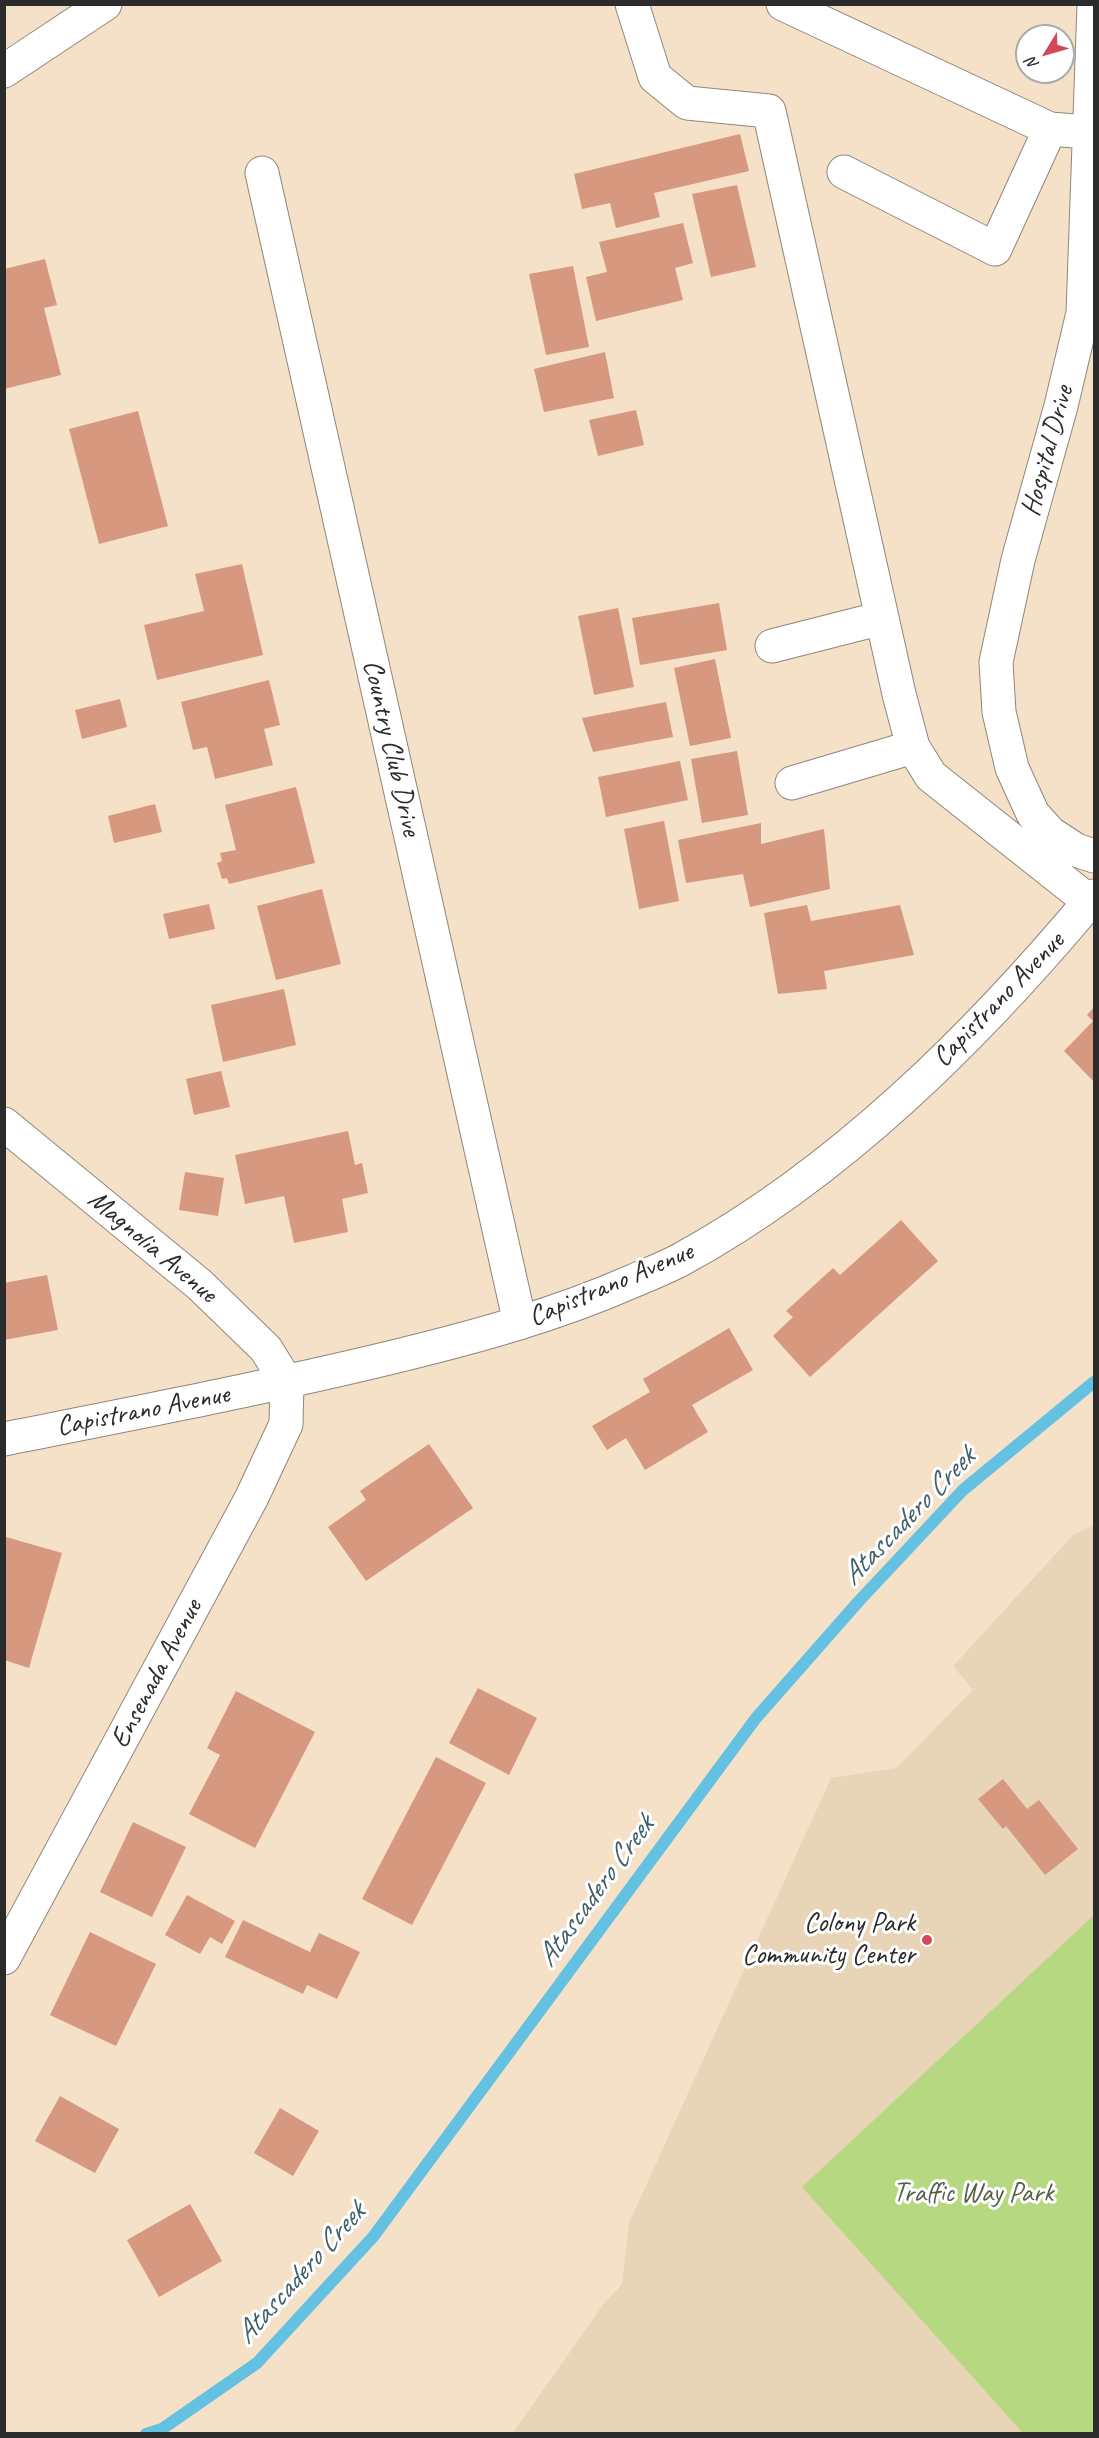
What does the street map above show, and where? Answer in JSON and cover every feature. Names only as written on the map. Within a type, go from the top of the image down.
[{"type":"street","points":[[4,71],[105,4]]},
{"type":"street","points":[[632,4],[655,77],[687,103],[769,111],[913,747],[931,776],[1092,899]]},
{"type":"street","points":[[783,4],[1050,129],[1088,132]]},
{"type":"street","name":"Hospital Drive","points":[[1094,4],[1083,313],[1061,406],[1018,560],[996,663],[999,712],[1012,768],[1033,814],[1050,833],[1076,850],[1095,856]]},
{"type":"street","points":[[844,172],[995,249],[1050,129]]},
{"type":"street","name":"Country Club Drive","points":[[262,173],[520,1323]]},
{"type":"street","points":[[772,646],[882,618]]},
{"type":"street","points":[[792,783],[913,747]]},
{"type":"street","name":"Capistrano Avenue","points":[[4,1439],[287,1383],[476,1337],[597,1297],[678,1261],[753,1216],[835,1155],[911,1090],[974,1030],[1049,952],[1092,899]]},
{"type":"street","name":"Magnolia Avenue","points":[[4,1124],[200,1285],[266,1349],[287,1383]]},
{"type":"street","name":"Ensenada Avenue","points":[[4,1958],[252,1497],[286,1424],[287,1383]]},
{"type":"shaded area","name":"Colony Park Community Center","points":[[1094,1525],[1094,2433],[512,2434],[603,2305],[622,2284],[629,2223],[831,1778],[896,1768],[973,1690],[953,1666],[1073,1535]]},
{"type":"green space","name":"Traffic Way Park","points":[[1094,1915],[1094,2433],[1023,2433],[802,2187]]},
{"type":"building","points":[[740,134],[749,171],[654,193],[660,217],[616,228],[610,203],[582,209],[574,174]]},
{"type":"building","points":[[737,185],[756,267],[711,277],[692,194]]},
{"type":"building","points":[[683,223],[693,263],[675,268],[683,300],[596,321],[586,277],[607,272],[599,242]]},
{"type":"building","points":[[45,259],[57,305],[44,308],[61,375],[4,389],[4,269]]},
{"type":"building","points":[[573,266],[589,347],[546,355],[529,274]]},
{"type":"building","points":[[605,352],[614,398],[544,412],[534,369]]},
{"type":"building","points":[[636,410],[644,445],[598,456],[589,420]]},
{"type":"building","points":[[138,411],[168,526],[99,544],[69,429]]},
{"type":"building","points":[[242,564],[263,655],[157,680],[144,625],[204,611],[195,574]]},
{"type":"building","points":[[719,603],[727,650],[640,665],[632,618]]},
{"type":"building","points":[[618,608],[634,687],[594,695],[578,616]]},
{"type":"building","points":[[715,659],[731,738],[690,746],[674,668]]},
{"type":"building","points":[[269,680],[280,725],[264,729],[273,765],[215,779],[207,747],[193,750],[181,702]]},
{"type":"building","points":[[120,699],[127,727],[82,739],[75,710]]},
{"type":"building","points":[[666,702],[673,737],[593,752],[582,718]]},
{"type":"building","points":[[737,751],[748,815],[702,823],[691,759]]},
{"type":"building","points":[[680,761],[688,800],[606,817],[598,777]]},
{"type":"building","points":[[296,787],[315,863],[229,884],[227,878],[222,879],[217,863],[222,861],[220,853],[236,850],[225,805]]},
{"type":"building","points":[[155,804],[162,832],[114,843],[108,816]]},
{"type":"building","points":[[664,821],[679,901],[639,909],[624,829]]},
{"type":"building","points":[[761,823],[761,844],[824,829],[830,889],[750,907],[743,874],[686,883],[678,840]]},
{"type":"building","points":[[322,889],[341,964],[276,980],[257,906]]},
{"type":"building","points":[[209,904],[215,929],[169,939],[163,914]]},
{"type":"building","points":[[807,905],[811,921],[900,905],[914,955],[824,971],[827,989],[778,994],[764,913]]},
{"type":"building","points":[[284,989],[296,1045],[223,1062],[211,1005]]},
{"type":"building","points":[[1094,1007],[1094,1082],[1064,1051],[1093,1021],[1087,1015]]},
{"type":"building","points":[[221,1071],[230,1107],[194,1115],[186,1079]]},
{"type":"building","points":[[348,1131],[355,1165],[362,1163],[368,1193],[342,1199],[348,1232],[294,1243],[284,1196],[245,1204],[235,1155]]},
{"type":"building","points":[[185,1172],[224,1178],[218,1216],[179,1210]]},
{"type":"building","points":[[901,1220],[938,1261],[810,1377],[773,1336],[793,1317],[786,1311],[833,1268],[840,1275]]},
{"type":"building","points":[[47,1275],[58,1330],[4,1340],[4,1283]]},
{"type":"building","points":[[729,1328],[753,1370],[692,1405],[708,1432],[645,1470],[626,1438],[607,1450],[592,1426],[650,1392],[643,1379]]},
{"type":"building","points":[[429,1444],[473,1508],[366,1581],[328,1527],[366,1500],[360,1491]]},
{"type":"building","points":[[6,1537],[62,1553],[29,1668],[4,1660]]},
{"type":"building","points":[[478,1688],[537,1718],[509,1775],[449,1743]]},
{"type":"building","points":[[236,1691],[315,1732],[255,1848],[189,1814],[220,1755],[207,1748]]},
{"type":"building","points":[[436,1757],[486,1783],[412,1925],[362,1899]]},
{"type":"building","points":[[1003,1779],[1027,1809],[1039,1800],[1078,1849],[1045,1875],[1006,1826],[1003,1829],[978,1799]]},
{"type":"building","points":[[133,1822],[186,1847],[152,1917],[100,1892]]},
{"type":"building","points":[[187,1895],[235,1921],[222,1944],[210,1937],[200,1954],[165,1935]]},
{"type":"building","points":[[243,1920],[310,1952],[319,1933],[360,1952],[337,1999],[307,1985],[303,1994],[225,1957]]},
{"type":"building","points":[[90,1932],[156,1964],[116,2046],[50,2015]]},
{"type":"building","points":[[60,2096],[119,2129],[95,2173],[35,2141]]},
{"type":"building","points":[[280,2108],[319,2131],[293,2176],[254,2153]]},
{"type":"building","points":[[190,2204],[222,2261],[159,2297],[127,2240]]},
{"type":"waterway","name":"Atascadero Creek","points":[[146,2434],[162,2429],[257,2363],[373,2237],[756,1718],[859,1601],[963,1490],[1094,1382]]},
{"type":"place","name":"Colony Park Community Center","points":[[927,1940]]}]
